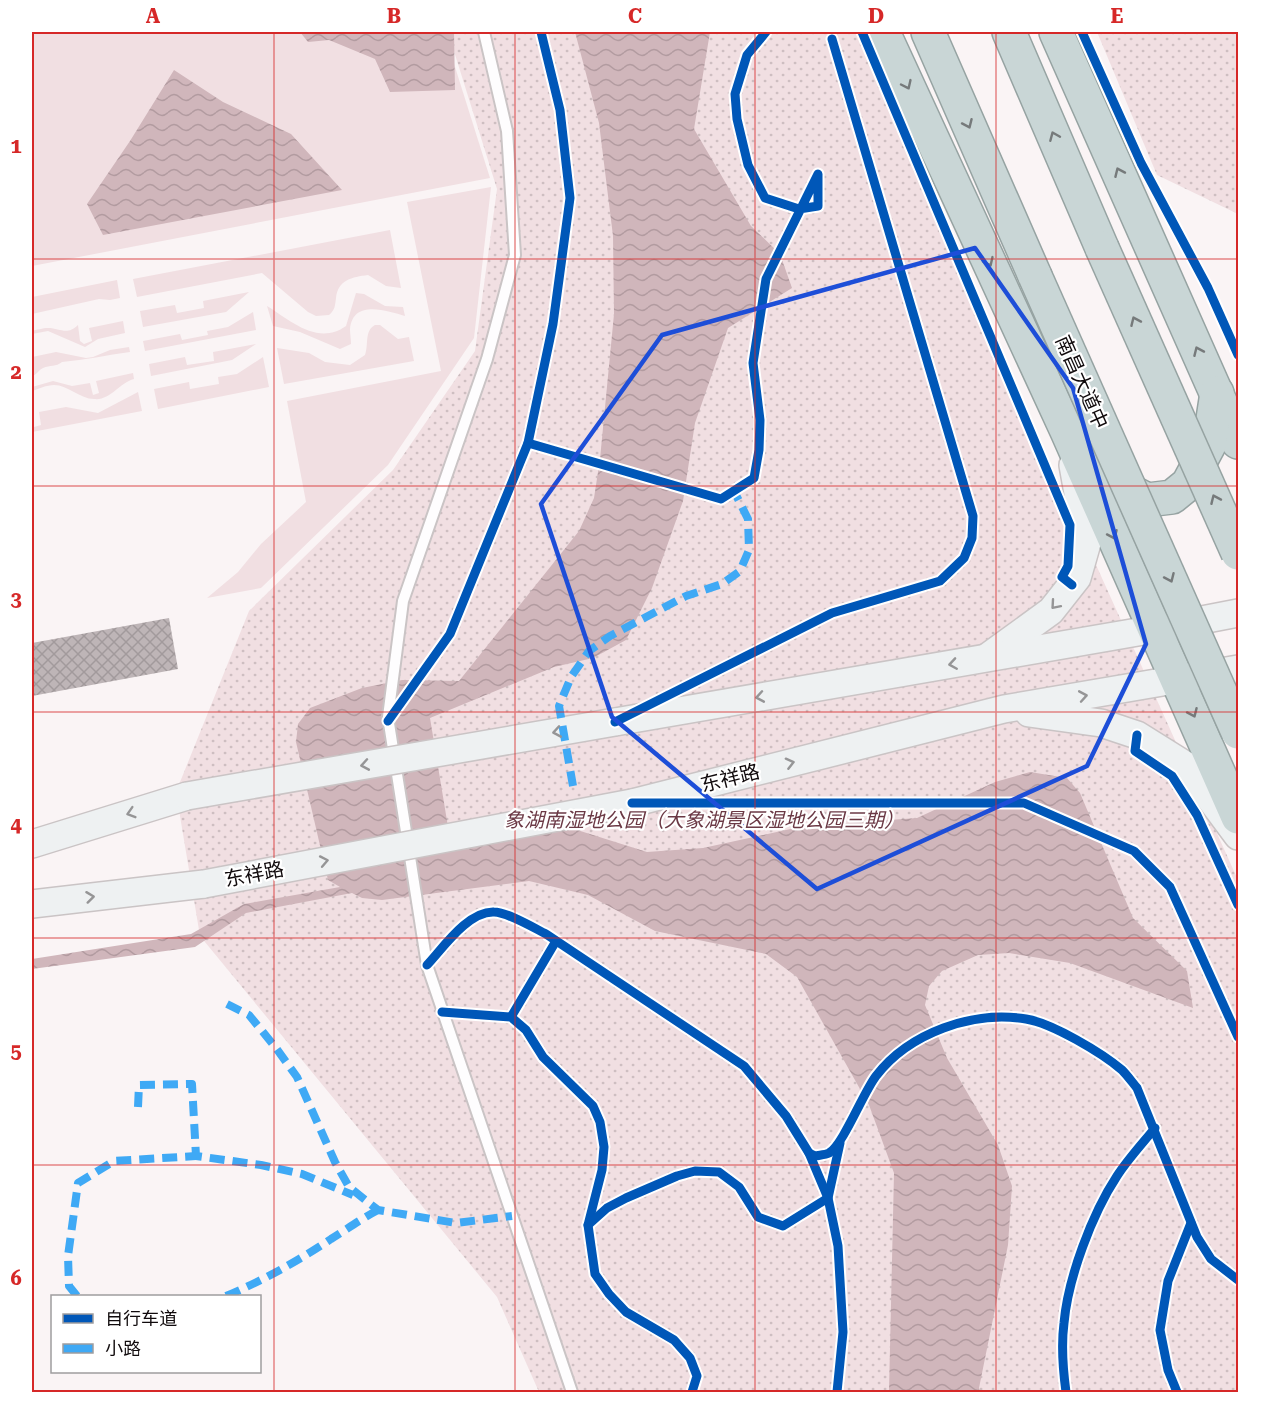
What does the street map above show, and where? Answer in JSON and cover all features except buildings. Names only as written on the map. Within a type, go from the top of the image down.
[{"type":"highway","points":[[883,32],[1067,431],[1239,817]]},
{"type":"highway","name":"南昌大道中","points":[[928,32],[1239,732]]},
{"type":"highway","points":[[1009,32],[1102,248],[1239,553]]},
{"type":"highway","points":[[1056,32],[1239,442]]},
{"type":"highway","points":[[1067,431],[1120,486],[1147,500],[1172,497],[1188,484],[1209,445],[1217,393]]},
{"type":"main road","points":[[1217,393],[1239,425]]},
{"type":"main road","points":[[985,659],[1051,611],[1077,578],[1087,543],[1067,431]]},
{"type":"main road","points":[[32,844],[187,796],[1239,613]]},
{"type":"main road","name":"东祥路","points":[[32,904],[204,884],[632,803],[1004,709],[1239,669]]},
{"type":"main road","points":[[1004,709],[1101,723],[1137,735],[1185,765],[1239,836]]},
{"type":"lane","points":[[484,32],[507,131],[515,255],[487,359],[403,601],[388,717],[427,966],[572,1392]]},
{"type":"highlighted area","points":[[975,248],[1073,388],[1146,644],[1087,766],[817,889],[612,717],[541,504],[662,335]]},
{"type":"green space","points":[[32,32],[444,32],[490,178],[32,266]]},
{"type":"green space","name":"象湖南湿地公园（大象湖景区湿地公园三期）","points":[[448,32],[856,32],[1238,880],[1238,1392],[539,1392],[497,1297],[200,936],[176,792],[249,611],[393,470],[475,351],[497,189]]},
{"type":"green space","points":[[1097,32],[1238,32],[1238,214],[1157,175]]},
{"type":"green space","points":[[491,187],[474,338],[388,465],[261,588],[207,598],[238,572],[261,544],[306,502],[287,401],[441,371],[407,202]]},
{"type":"green space","points":[[390,230],[401,288],[386,286],[368,275],[351,278],[343,283],[337,292],[334,308],[329,315],[316,316],[308,312],[262,273],[137,297],[133,279]]},
{"type":"green space","points":[[117,280],[120,298],[99,299],[32,314],[32,297]]},
{"type":"green space","points":[[249,292],[226,312],[143,327],[140,311],[175,305],[177,313],[204,308],[203,301]]},
{"type":"green space","points":[[356,293],[364,294],[385,306],[403,307],[405,316],[380,310],[364,310],[352,320],[351,344],[340,349],[300,332],[273,326],[267,306],[305,329],[325,333],[346,326]]},
{"type":"green space","points":[[253,312],[256,330],[145,351],[143,341],[180,334],[182,340],[208,335],[207,331],[228,327]]},
{"type":"green space","points":[[123,321],[125,333],[98,339],[85,347],[48,331],[32,334],[32,331],[46,328],[70,330],[78,325],[80,341],[84,344],[92,341],[89,328]]},
{"type":"green space","points":[[375,325],[380,325],[398,339],[409,337],[414,361],[284,384],[277,348],[309,353],[325,362],[350,365],[365,355],[369,331]]},
{"type":"green space","points":[[256,344],[232,360],[151,376],[149,364],[185,357],[187,365],[214,361],[213,352]]},
{"type":"green space","points":[[129,347],[130,352],[62,362],[43,368],[32,376],[32,357],[56,352],[86,358],[110,350]]},
{"type":"green space","points":[[263,357],[269,387],[158,409],[154,389],[189,382],[190,389],[219,384],[218,377],[237,374]]},
{"type":"green space","points":[[133,373],[134,379],[100,399],[84,397],[64,387],[54,385],[32,391],[32,387],[53,381],[72,386],[90,383],[93,395],[99,393],[96,381]]},
{"type":"green space","points":[[138,392],[142,411],[32,432],[32,415],[34,427],[41,425],[39,412],[66,407],[98,413]]},
{"type":"water","points":[[300,32],[454,32],[455,90],[390,92],[375,59],[329,40],[308,42]]},
{"type":"water","points":[[575,32],[710,32],[694,129],[751,226],[780,254],[792,288],[728,328],[695,423],[683,501],[652,588],[626,640],[593,658],[554,667],[430,718],[451,845],[574,829],[647,852],[703,848],[804,826],[917,818],[995,782],[1030,772],[1067,778],[1080,793],[1133,918],[1187,971],[1193,1008],[1070,963],[1009,953],[978,955],[942,971],[929,986],[925,1005],[947,1058],[998,1145],[1012,1186],[1008,1245],[980,1392],[889,1392],[894,1173],[869,1105],[797,977],[766,954],[655,931],[588,895],[529,881],[382,900],[362,898],[352,893],[246,913],[195,947],[32,969],[32,959],[191,934],[244,904],[340,887],[328,880],[296,742],[298,724],[310,708],[362,688],[402,680],[459,681],[579,531],[594,498],[614,314],[613,236],[599,123]]},
{"type":"water","points":[[174,70],[223,102],[291,134],[342,190],[103,235],[87,204]]},
{"type":"marked path","points":[[573,786],[559,706],[571,677],[589,651],[610,636],[686,596],[722,584],[740,571],[749,550],[748,519],[734,491]]},
{"type":"marked path","points":[[227,1004],[249,1015],[276,1048],[297,1077],[335,1162],[349,1187],[378,1210],[456,1223],[512,1216]]},
{"type":"marked path","points":[[138,1107],[139,1085],[192,1084],[196,1156],[261,1165],[302,1174],[353,1195]]},
{"type":"marked path","points":[[76,1295],[69,1286],[68,1256],[78,1183],[114,1161],[196,1156]]},
{"type":"marked path","points":[[228,1295],[293,1263],[378,1210]]},
{"type":"cycle path","points":[[388,721],[450,634],[528,443],[553,324],[570,198],[560,110],[541,32]]},
{"type":"cycle path","points":[[528,443],[721,499],[754,478],[759,450],[760,420],[753,363],[766,279],[818,174],[818,206],[799,209],[765,198],[748,165],[737,119],[735,94],[747,55],[766,32]]},
{"type":"cycle path","points":[[862,32],[1070,525],[1068,566],[1062,577],[1072,585]]},
{"type":"cycle path","points":[[1082,32],[1141,163],[1208,288],[1238,355]]},
{"type":"cycle path","points":[[615,722],[832,613],[940,581],[964,558],[972,538],[973,516],[832,39]]},
{"type":"cycle path","points":[[1137,735],[1135,751],[1172,776],[1197,815],[1238,905]]},
{"type":"cycle path","points":[[632,803],[1024,803],[1134,851],[1170,887],[1238,1037]]},
{"type":"cycle path","points":[[427,965],[457,932],[475,917],[494,912],[506,915],[546,934],[744,1066],[786,1116],[809,1153],[828,1198],[838,1246],[843,1332],[837,1392]]},
{"type":"cycle path","points":[[511,1017],[556,941]]},
{"type":"cycle path","points":[[442,1012],[511,1017],[526,1030],[543,1057],[593,1106],[600,1122],[604,1147],[602,1170],[588,1225],[595,1274],[626,1312],[674,1340],[690,1358],[697,1376],[692,1392]]},
{"type":"cycle path","points":[[809,1153],[815,1156],[824,1155],[835,1148],[876,1076],[890,1061],[924,1037],[944,1028],[985,1018],[1006,1017],[1037,1022],[1063,1032],[1102,1055],[1122,1070],[1137,1088],[1197,1237],[1211,1259],[1238,1280]]},
{"type":"cycle path","points":[[1066,1392],[1063,1358],[1064,1323],[1070,1286],[1076,1267],[1090,1227],[1108,1191],[1130,1158],[1155,1128]]},
{"type":"cycle path","points":[[588,1225],[607,1208],[626,1198],[677,1176],[695,1171],[719,1172],[739,1187],[758,1217],[783,1226],[828,1198],[840,1143]]},
{"type":"cycle path","points":[[1177,1392],[1168,1370],[1160,1330],[1168,1281],[1191,1223]]}]
